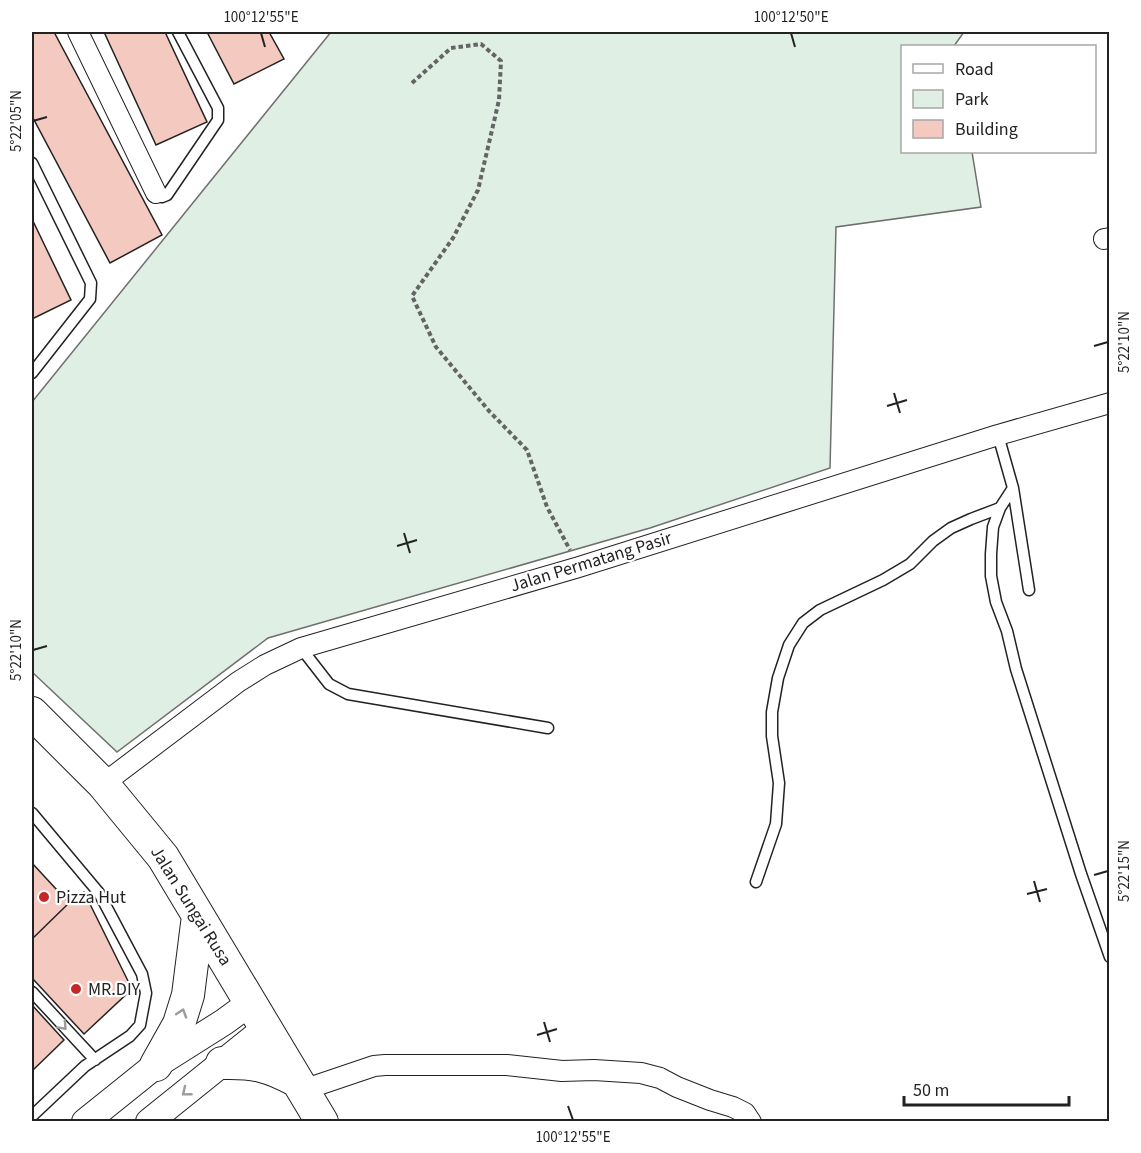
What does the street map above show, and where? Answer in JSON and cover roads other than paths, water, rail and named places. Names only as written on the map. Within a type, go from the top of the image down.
[{"type":"main road","name":"Jalan Sungai Rusa","points":[[32,713],[103,784],[163,857],[322,1122]]},
{"type":"main road","points":[[156,1065],[179,1024],[189,995],[198,916]]},
{"type":"main road","points":[[222,1063],[245,1062],[264,1066],[276,1070],[300,1085]]},
{"type":"street","points":[[78,32],[156,194]]},
{"type":"street","name":"Jalan Permatang Pasir","points":[[103,784],[238,682],[265,665],[301,648],[579,567],[998,435],[1110,403]]},
{"type":"street","points":[[149,1122],[222,1063],[258,1016]]},
{"type":"street","points":[[85,1122],[156,1065],[224,1022],[258,1016]]},
{"type":"street","points":[[300,1085],[385,1065],[507,1065],[562,1071],[641,1073],[660,1078],[677,1087],[733,1107],[745,1113],[751,1122]]},
{"type":"lane","points":[[156,194],[162,197],[167,195],[218,120],[219,114],[178,32]]},
{"type":"lane","points":[[32,164],[91,283],[90,299],[32,373]]},
{"type":"lane","points":[[998,435],[1013,488],[1029,590]]},
{"type":"lane","points":[[1013,488],[1000,508],[993,527],[991,554],[996,602],[1007,631],[1016,669],[1081,874],[1110,957]]},
{"type":"lane","points":[[756,882],[776,824],[779,783],[772,736],[772,712],[778,678],[789,645],[803,623],[820,610],[884,580],[910,564],[933,541],[951,528],[1000,508]]},
{"type":"lane","points":[[301,648],[329,684],[348,694],[548,728]]},
{"type":"lane","points":[[32,813],[99,893],[142,974],[146,993],[140,1025],[130,1036],[85,1066],[32,1116]]},
{"type":"lane","points":[[32,992],[95,1060]]},
{"type":"place","name":"Pizza Hut","points":[[44,897]]},
{"type":"place","name":"MR.DIY","points":[[76,989]]}]
